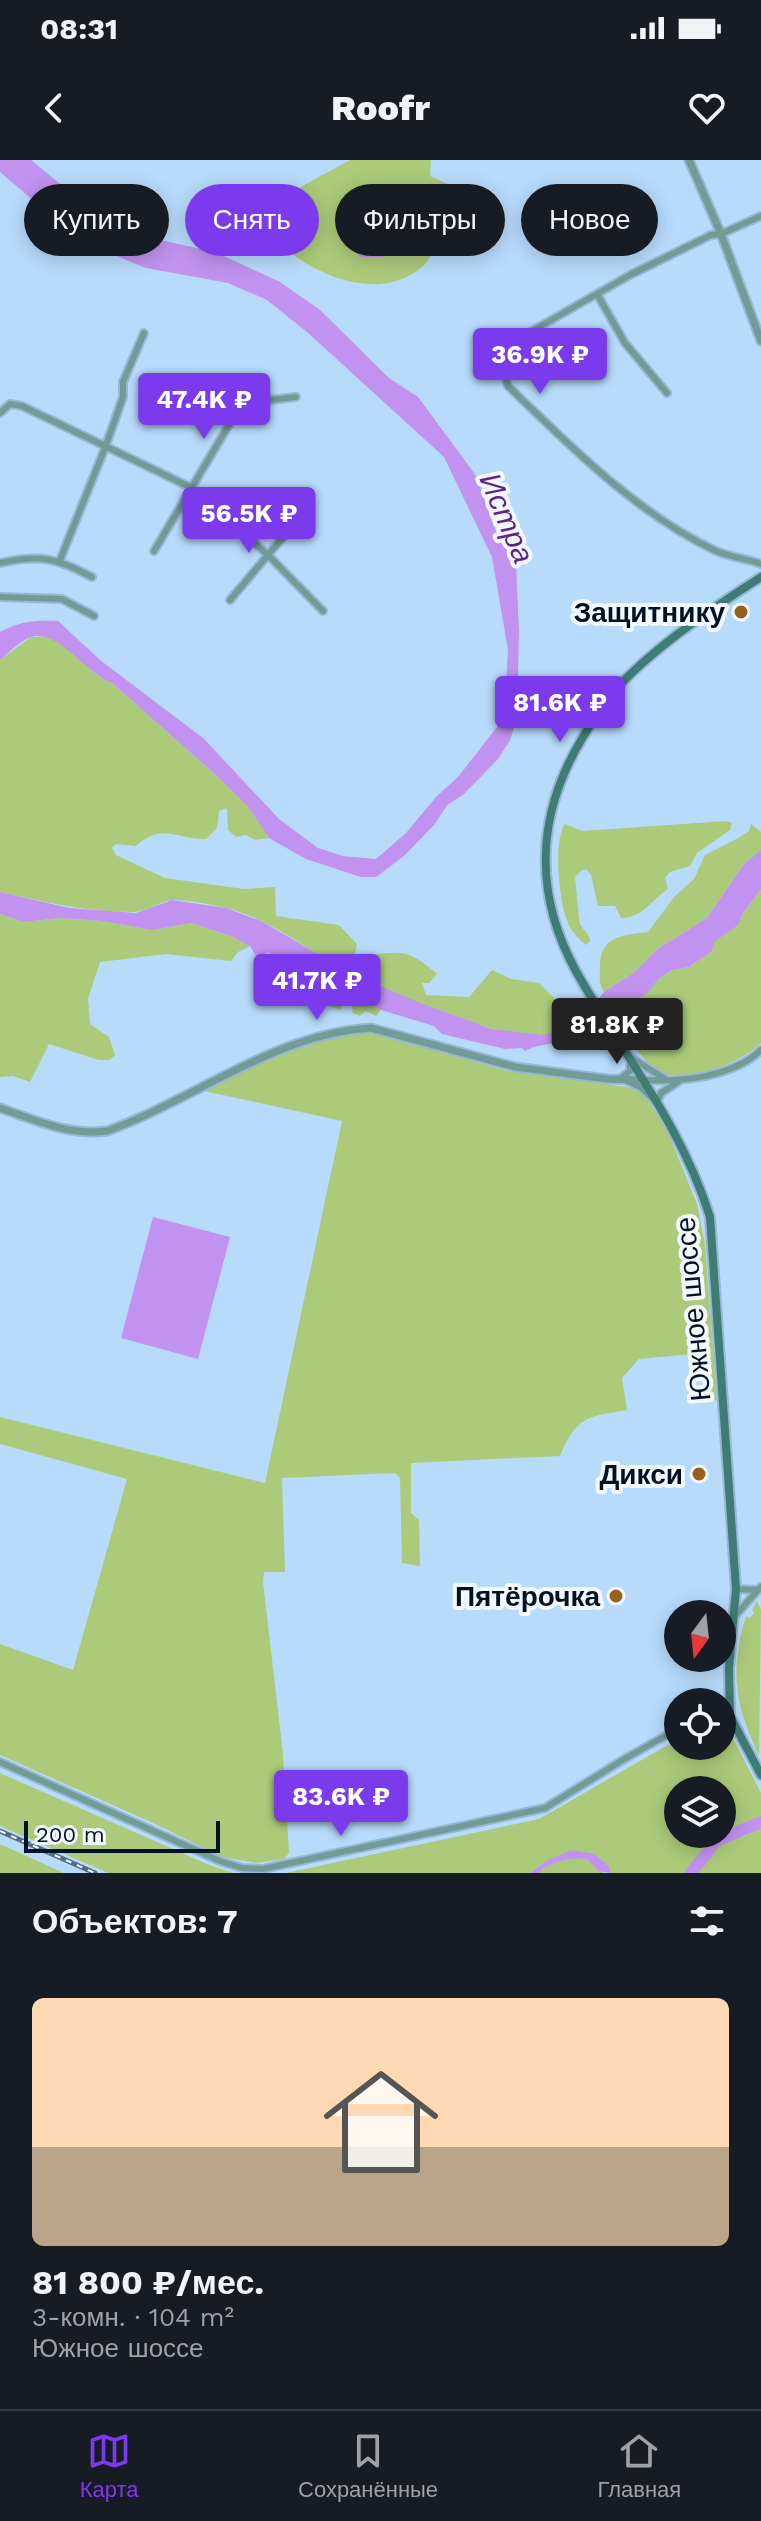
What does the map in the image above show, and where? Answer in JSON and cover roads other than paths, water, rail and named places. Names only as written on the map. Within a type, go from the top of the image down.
[{"type":"main road","name":"Южное шоссе","points":[[735,1600],[710,1217],[698,1177],[657,1102],[585,985],[556,926],[546,878],[548,821],[562,778],[598,712],[631,674],[761,577]]},
{"type":"main road","name":"Южное шоссе","points":[[736,1734],[761,1775]]},
{"type":"street","points":[[689,160],[761,341]]},
{"type":"street","points":[[484,354],[495,354],[506,349],[531,331],[597,294],[711,235],[721,234],[761,216]]},
{"type":"street","points":[[597,294],[625,343],[667,393]]},
{"type":"street","points":[[60,560],[105,448],[123,397],[123,382],[144,333]]},
{"type":"street","points":[[506,349],[503,374],[508,386],[583,457],[665,522],[734,559],[761,564]]},
{"type":"street","points":[[154,551],[242,403],[296,397]]},
{"type":"street","points":[[0,413],[10,404],[22,406],[192,488],[268,555],[323,611]]},
{"type":"street","points":[[230,600],[290,529]]},
{"type":"street","points":[[0,563],[26,557],[60,560],[92,577]]},
{"type":"street","points":[[0,597],[62,599],[94,616]]},
{"type":"street","points":[[0,1108],[64,1130],[80,1133],[107,1131],[285,1047],[350,1029],[371,1028],[515,1067],[666,1082],[736,1068],[761,1050]]},
{"type":"street","points":[[621,1078],[630,1071],[628,1053]]},
{"type":"street","points":[[628,1053],[660,1077],[683,1079]]},
{"type":"street","points":[[621,1078],[640,1087],[657,1102],[661,1093],[683,1079]]},
{"type":"street","points":[[736,1589],[759,1588]]},
{"type":"street","points":[[736,1615],[759,1588]]},
{"type":"street","points":[[0,1762],[220,1861],[242,1868],[263,1869],[545,1808],[664,1737]]},
{"type":"waterway","points":[[691,1873],[716,1841],[761,1822]]},
{"type":"railway","points":[[0,1831],[95,1873]]},
{"type":"place","name":"Защитнику","points":[[741,612]]},
{"type":"place","name":"Дикси","points":[[699,1474]]},
{"type":"place","name":"Пятёрочка","points":[[616,1596]]},
{"type":"water label","name":"Истра","points":[[507,518]]}]
